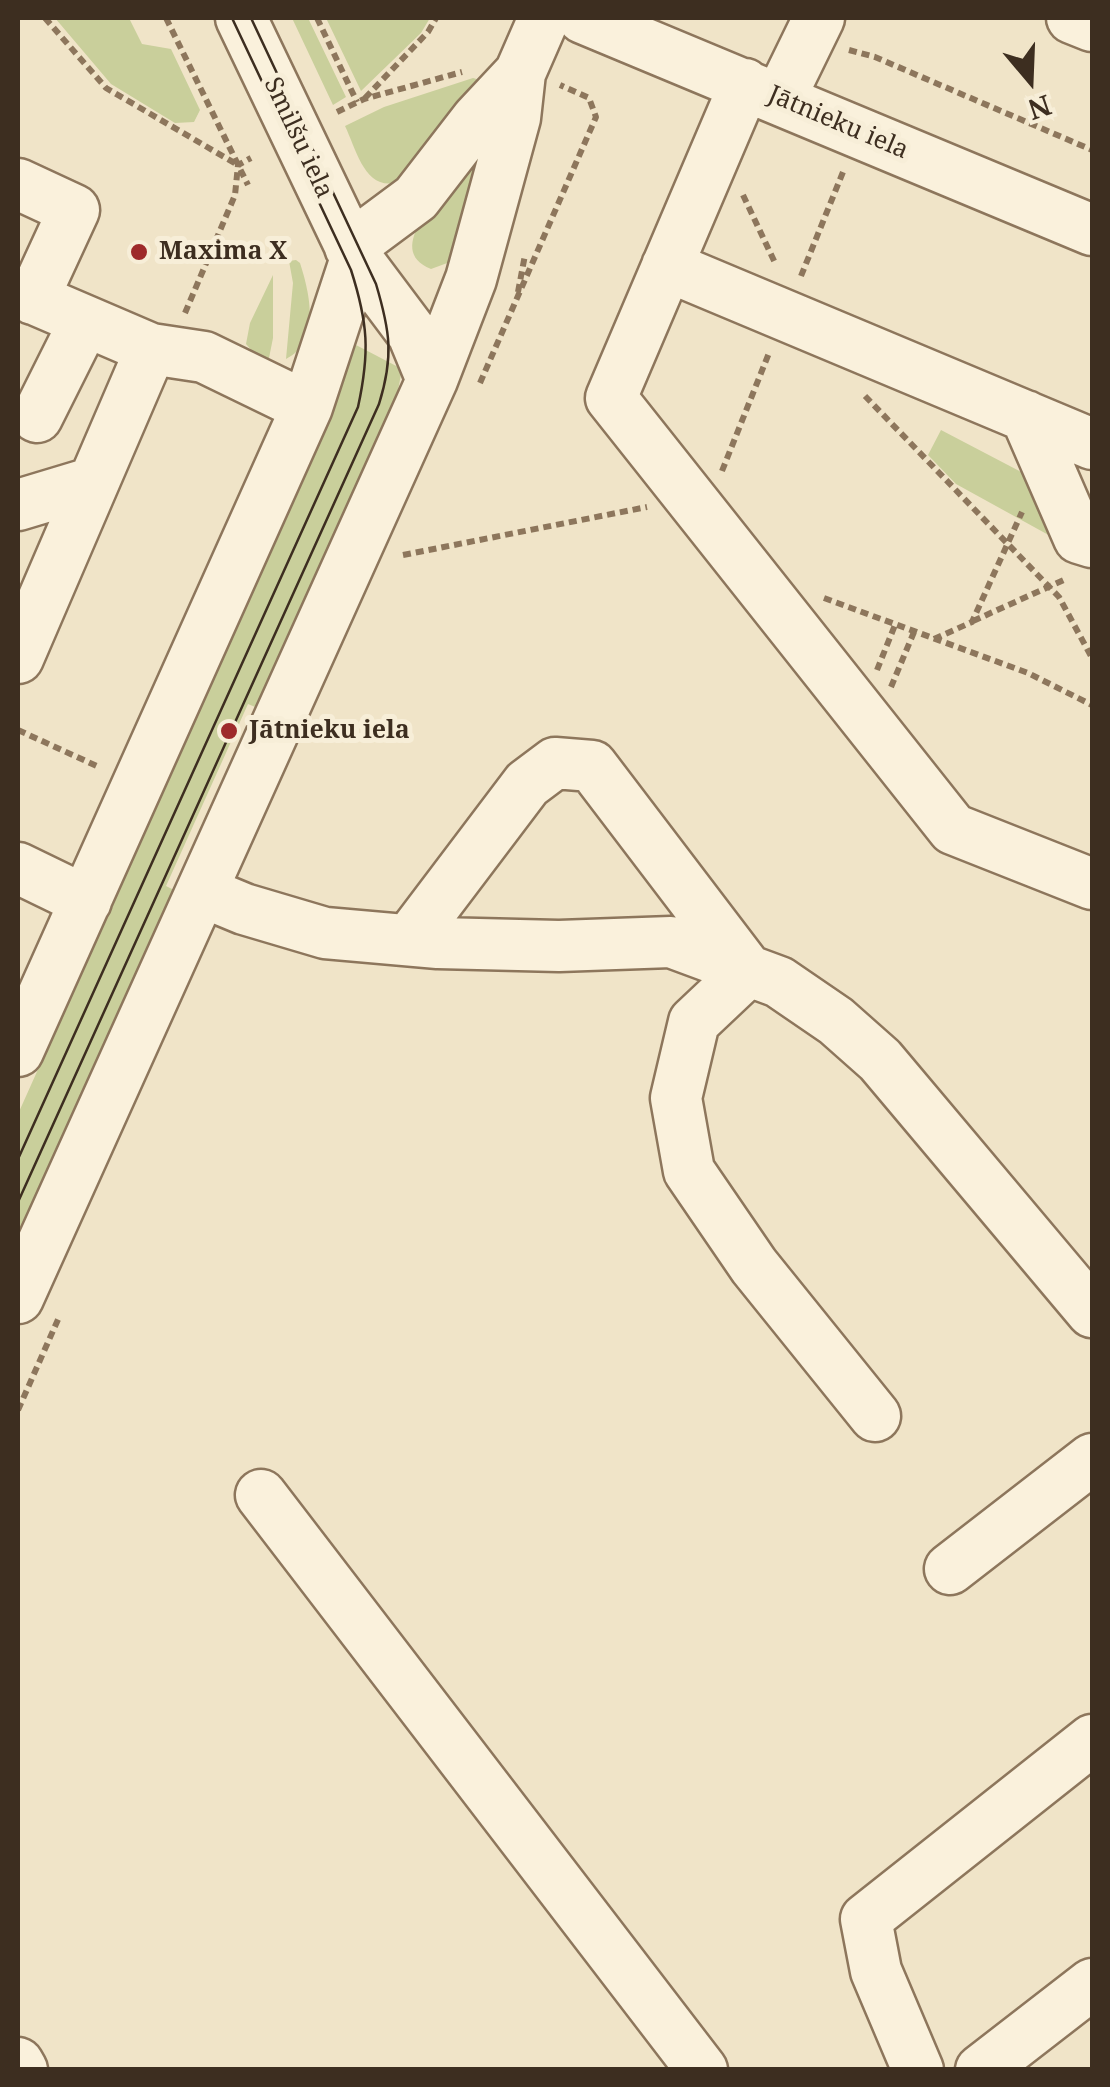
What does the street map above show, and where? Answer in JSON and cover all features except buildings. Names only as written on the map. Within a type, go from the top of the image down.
[{"type":"street","name":"Smilšu iela","points":[[241,18],[353,253],[413,334],[432,380]]},
{"type":"street","points":[[18,1298],[432,380],[471,280],[515,118],[533,76],[544,18]]},
{"type":"street","name":"Jātnieku iela","points":[[583,18],[1092,230]]},
{"type":"street","points":[[1072,18],[1092,26]]},
{"type":"street","points":[[829,32],[762,91],[719,145],[611,398],[953,829],[1092,884]]},
{"type":"street","points":[[18,1052],[307,406],[353,253],[416,198],[478,119],[533,76]]},
{"type":"street","points":[[18,184],[74,210],[25,295],[307,406]]},
{"type":"street","points":[[667,266],[788,307],[1035,437],[1092,444]]},
{"type":"street","points":[[37,417],[85,321]]},
{"type":"street","points":[[18,658],[91,484],[174,353]]},
{"type":"street","points":[[1035,437],[1085,558]]},
{"type":"street","points":[[18,504],[91,484]]},
{"type":"street","points":[[409,940],[527,784],[556,763],[592,766],[748,970]]},
{"type":"street","points":[[18,868],[86,900]]},
{"type":"street","points":[[204,892],[325,934],[559,946],[672,942],[780,982],[836,1021],[880,1060],[1092,1312]]},
{"type":"street","points":[[748,970],[694,1022],[676,1098],[689,1171],[754,1266],[874,1416]]},
{"type":"street","points":[[950,1569],[1092,1459]]},
{"type":"street","points":[[261,1495],[702,2070]]},
{"type":"street","points":[[918,2070],[876,1971],[866,1919],[1092,1740]]},
{"type":"street","points":[[981,2070],[1092,1984]]},
{"type":"street","points":[[18,2063],[22,2070]]},
{"type":"path","points":[[44,18],[106,88],[238,165]]},
{"type":"path","points":[[166,18],[248,184]]},
{"type":"path","points":[[317,18],[361,101]]},
{"type":"path","points":[[361,101],[428,32],[436,18]]},
{"type":"path","points":[[829,32],[875,57],[1092,150]]},
{"type":"path","points":[[337,112],[361,101],[470,70]]},
{"type":"path","points":[[516,302],[596,117],[589,98],[533,76]]},
{"type":"path","points":[[403,555],[698,506],[788,307],[860,133]]},
{"type":"path","points":[[719,145],[788,307]]},
{"type":"path","points":[[238,165],[252,158]]},
{"type":"path","points":[[174,353],[235,195],[238,165]]},
{"type":"path","points":[[858,389],[1060,596],[1092,658]]},
{"type":"path","points":[[972,622],[1008,546],[1035,437]]},
{"type":"path","points":[[932,639],[1049,586],[1085,558]]},
{"type":"path","points":[[792,624],[804,591],[1028,672],[1092,704]]},
{"type":"path","points":[[18,730],[99,767]]},
{"type":"green space","points":[[55,18],[129,18],[142,44],[171,49],[200,110],[194,122],[175,123],[111,84]]},
{"type":"green space","points":[[292,18],[308,18],[346,97],[333,105]]},
{"type":"green space","points":[[326,18],[430,18],[421,33],[361,91]]},
{"type":"green space","points":[[473,78],[480,80],[399,182],[378,181],[370,175],[345,126],[384,107]]},
{"type":"green space","points":[[473,165],[476,171],[450,262],[431,269],[417,260],[412,249],[414,236],[461,171]]},
{"type":"green space","points":[[296,260],[304,275],[310,316],[304,341],[286,359],[293,283],[289,261]]},
{"type":"green space","points":[[273,275],[273,338],[269,358],[259,359],[246,344],[250,323]]},
{"type":"green space","points":[[356,345],[402,369],[394,412],[260,709],[248,704],[166,886],[178,892],[18,1249],[18,1114],[317,447]]},
{"type":"green space","points":[[941,430],[1048,486],[1054,538],[956,484],[928,455]]},
{"type":"tram line","points":[[18,1159],[358,407],[362,387],[365,338],[351,270],[232,18]]},
{"type":"tram line","points":[[18,1202],[379,404],[387,372],[387,330],[376,284],[251,18]]},
{"type":"place","name":"Maxima X","points":[[139,252]]},
{"type":"place","name":"Jātnieku iela","points":[[229,731]]}]
